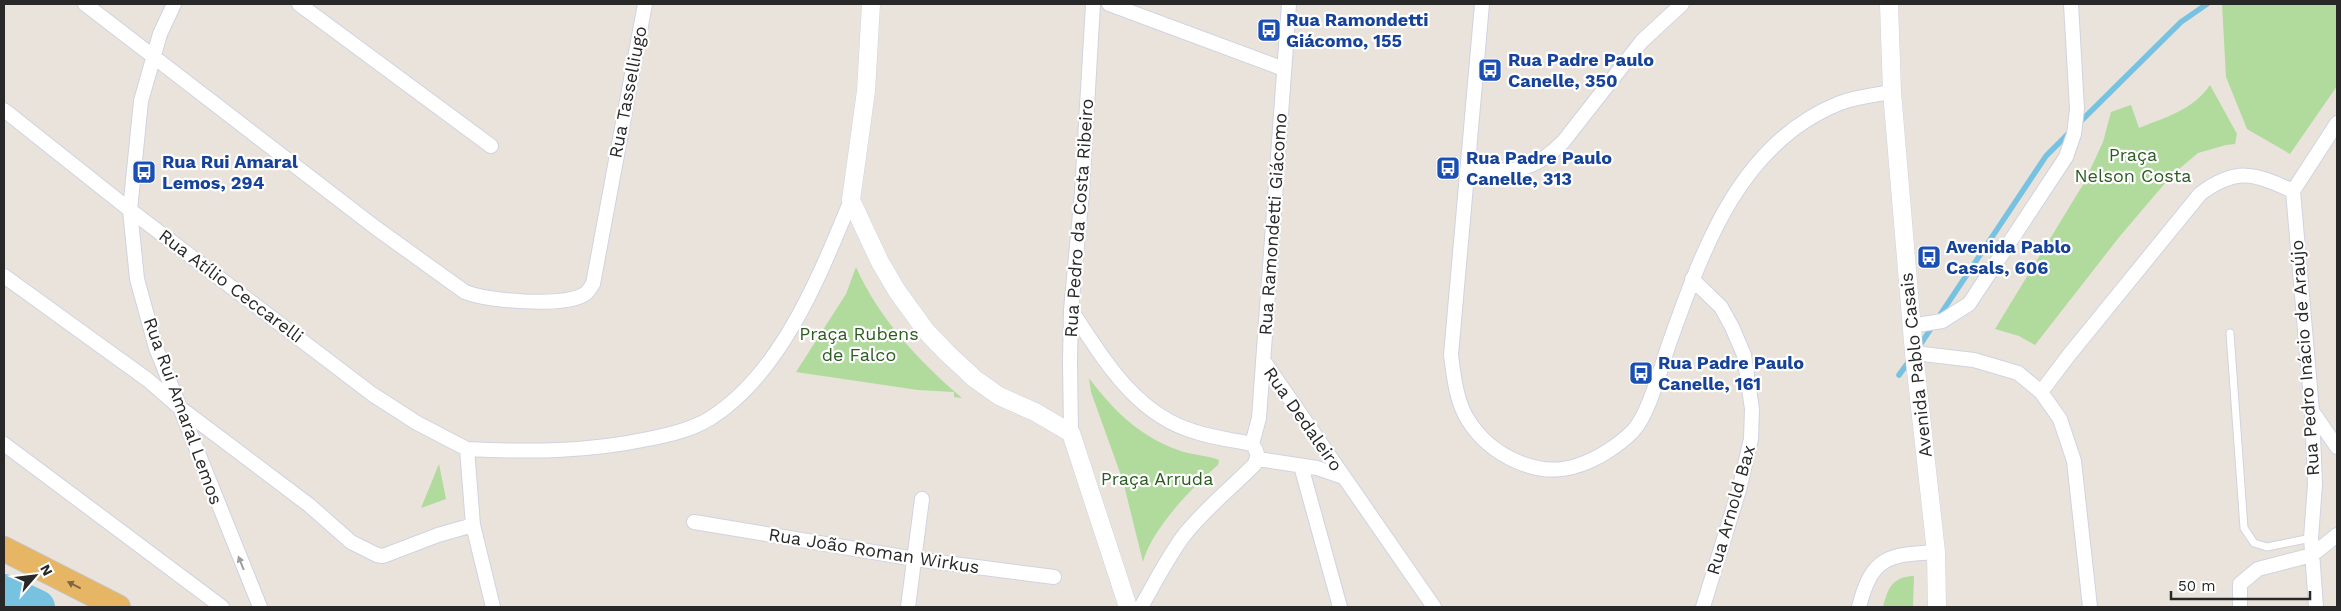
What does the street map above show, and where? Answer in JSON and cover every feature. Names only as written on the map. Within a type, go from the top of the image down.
[{"type":"highway","points":[[4,549],[118,607]]},
{"type":"street","name":"Rua Tasselliugo","points":[[85,4],[446,280],[479,298],[532,302],[571,300],[585,294],[593,284],[610,181],[645,4]]},
{"type":"street","name":"Rua Rui Amaral Lemos","points":[[174,4],[153,56],[141,100],[130,210],[137,279],[156,348],[260,607]]},
{"type":"street","points":[[299,4],[491,146]]},
{"type":"street","points":[[494,607],[474,525],[468,449],[538,452],[612,447],[676,433],[708,420],[735,400],[762,372],[818,280],[851,200],[866,91],[871,4]]},
{"type":"street","name":"Rua Pedro da Costa Ribeiro","points":[[1072,433],[1071,310],[1082,192],[1093,4]]},
{"type":"street","points":[[1109,4],[1284,69]]},
{"type":"street","name":"Rua Ramondetti Giácomo","points":[[1252,444],[1259,418],[1289,4]]},
{"type":"street","points":[[1482,4],[1452,355],[1455,388],[1467,419],[1482,439],[1503,455],[1525,464],[1552,470],[1578,466],[1608,450],[1634,430],[1648,403],[1692,279],[1738,186],[1770,148],[1803,122],[1841,103],[1892,92]]},
{"type":"street","points":[[1467,170],[1512,171],[1536,164],[1552,153],[1563,142],[1642,42],[1682,4]]},
{"type":"street","name":"Avenida Pablo Casais","points":[[1889,4],[1892,92],[1911,326],[1936,552],[1938,607]]},
{"type":"street","points":[[1911,326],[1942,321],[1969,304],[2066,157],[2074,134],[2077,109],[2071,4]]},
{"type":"street","name":"Rua Atílio Ceccarelli","points":[[4,110],[130,210],[372,394],[417,423],[468,449]]},
{"type":"street","points":[[2041,392],[2200,194],[2218,181],[2235,175],[2267,179],[2293,191],[2337,123]]},
{"type":"street","name":"Rua Pedro Inácio de Araújo","points":[[2293,191],[2312,411],[2315,484],[2311,538],[2316,607]]},
{"type":"street","points":[[851,200],[880,262],[926,331],[975,379],[999,396],[1035,412],[1072,433],[1128,607]]},
{"type":"street","points":[[4,276],[148,380],[179,408],[301,499],[351,542],[383,556],[438,535],[474,525]]},
{"type":"street","name":"Rua Arnold Bax","points":[[1692,279],[1721,307],[1732,327],[1744,355],[1752,409],[1751,439],[1743,473],[1703,607]]},
{"type":"street","points":[[1071,310],[1122,384],[1150,410],[1179,426],[1196,432],[1252,444],[1257,451],[1258,459],[1249,470],[1208,508],[1185,534],[1173,551],[1141,607]]},
{"type":"street","points":[[1914,353],[1974,360],[2018,373],[2041,392],[2060,419],[2074,461],[2090,607]]},
{"type":"street","name":"Rua Dedaleiro","points":[[1263,360],[1434,607]]},
{"type":"street","points":[[2312,411],[2337,447]]},
{"type":"street","points":[[4,444],[222,607]]},
{"type":"street","name":"Rua Dedaleiro","points":[[1258,459],[1301,466],[1343,477]]},
{"type":"street","points":[[1301,466],[1340,607]]},
{"type":"street","points":[[908,607],[922,499]]},
{"type":"street","name":"Rua João Roman Wirkus","points":[[694,522],[915,560],[1054,577]]},
{"type":"street","points":[[2240,607],[2240,584],[2249,574],[2258,569],[2312,555],[2337,535]]},
{"type":"street","points":[[1859,607],[1873,571],[1884,561],[1899,554],[1936,552]]},
{"type":"lane","points":[[2230,334],[2244,528],[2254,543],[2267,547],[2311,538]]},
{"type":"green space","points":[[2222,4],[2337,4],[2337,86],[2290,154],[2247,129],[2226,77]]},
{"type":"green space","name":"Praça Nelson Costa","points":[[2210,85],[2237,134],[2235,144],[2198,153],[2172,175],[2120,236],[2035,345],[2019,336],[1995,329],[2084,183],[2103,142],[2111,112],[2131,105],[2139,128],[2187,107],[2196,101]]},
{"type":"green space","name":"Praça Rubens de Falco","points":[[856,267],[865,286],[888,322],[916,354],[962,398],[954,397],[954,392],[918,390],[796,372],[846,294]]},
{"type":"green space","name":"Praça Arruda","points":[[1089,378],[1117,411],[1139,430],[1183,452],[1219,460],[1218,465],[1174,509],[1155,536],[1143,562],[1123,481],[1091,392]]},
{"type":"green space","points":[[439,464],[446,499],[421,508]]},
{"type":"green space","points":[[1914,576],[1913,607],[1883,607],[1889,589],[1896,581]]},
{"type":"waterway","points":[[2077,125],[2181,22],[2207,4]]},
{"type":"waterway","points":[[1918,348],[2046,156],[2071,131]]},
{"type":"waterway","points":[[1899,375],[1910,360]]},
{"type":"waterway","points":[[4,591],[38,607]]},
{"type":"place","name":"Rua Ramondetti Giácomo, 155","points":[[1269,30]]},
{"type":"place","name":"Rua Padre Paulo Canelle, 350","points":[[1490,70]]},
{"type":"place","name":"Rua Padre Paulo Canelle, 313","points":[[1448,168]]},
{"type":"place","name":"Rua Rui Amaral Lemos, 294","points":[[144,172]]},
{"type":"place","name":"Avenida Pablo Casals, 606","points":[[1929,257]]},
{"type":"place","name":"Rua Padre Paulo Canelle, 161","points":[[1641,373]]}]
